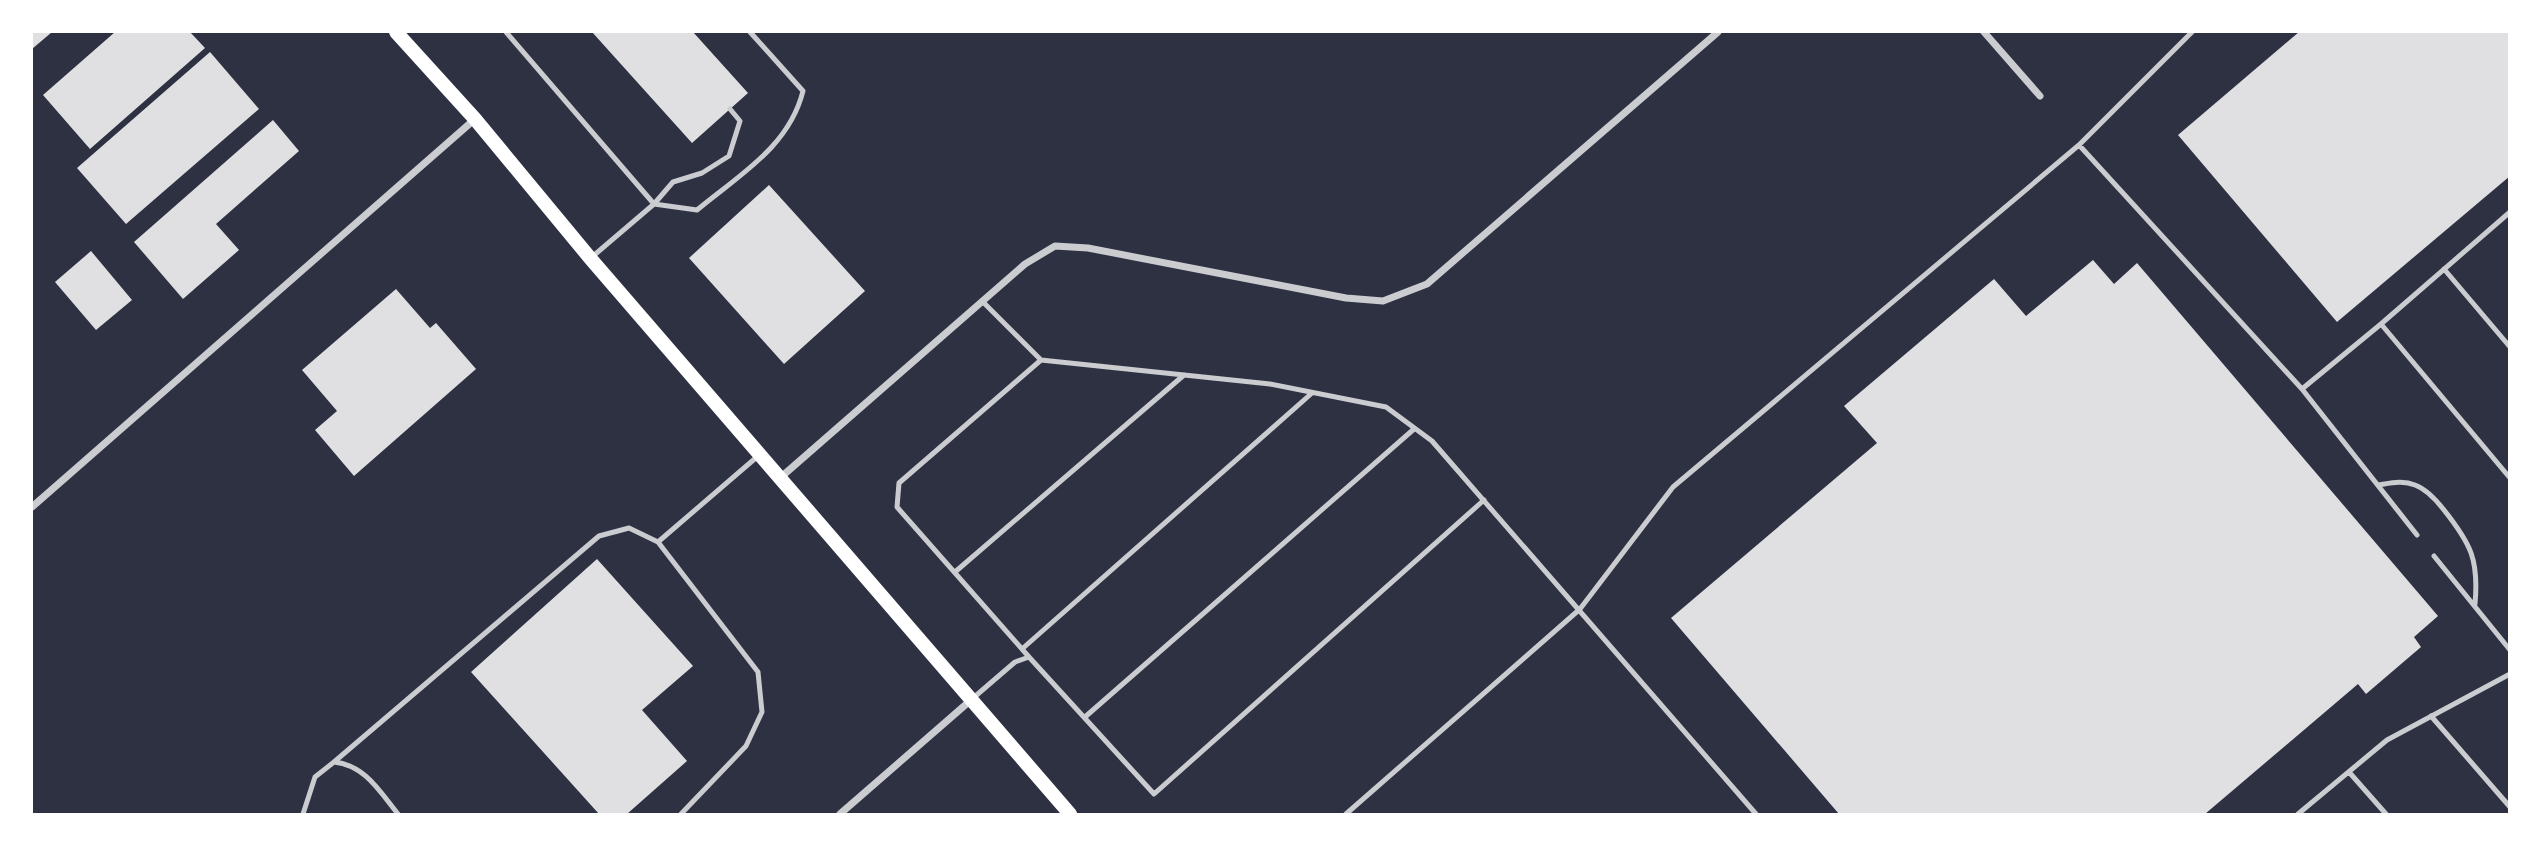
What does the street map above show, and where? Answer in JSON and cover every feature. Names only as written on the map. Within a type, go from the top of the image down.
[{"type":"main road","points":[[396,32],[475,119],[590,258],[1070,814]]},
{"type":"street","points":[[780,478],[1025,264],[1055,246],[1088,248],[1346,298],[1383,300],[1427,284],[1718,32]]},
{"type":"street","points":[[1984,32],[2040,96]]},
{"type":"street","points":[[32,507],[475,119]]},
{"type":"street","points":[[840,814],[972,699]]},
{"type":"lane","points":[[506,32],[654,204],[697,210],[782,139],[797,114],[803,92],[750,32]]},
{"type":"lane","points":[[1346,814],[1580,609],[1673,487],[2079,145],[2192,32]]},
{"type":"lane","points":[[590,258],[654,204],[673,182],[702,173],[729,156],[740,121],[730,109]]},
{"type":"lane","points":[[2079,145],[2302,389],[2417,535]]},
{"type":"lane","points":[[2302,389],[2510,212]]},
{"type":"lane","points":[[2444,269],[2510,347]]},
{"type":"lane","points":[[982,301],[1041,360],[1270,384],[1386,407],[1432,442],[1756,814]]},
{"type":"lane","points":[[2381,324],[2510,478]]},
{"type":"lane","points":[[1041,360],[899,483],[897,507],[1028,657],[1154,794],[1484,500]]},
{"type":"lane","points":[[955,572],[1184,375]]},
{"type":"lane","points":[[1021,649],[1312,393]]},
{"type":"lane","points":[[1085,717],[1414,429]]},
{"type":"lane","points":[[659,542],[761,454]]},
{"type":"lane","points":[[2378,485],[2401,482],[2418,486],[2443,509],[2471,547],[2477,575],[2474,604]]},
{"type":"lane","points":[[303,814],[315,777],[598,536],[629,528],[659,542],[758,672],[762,712],[746,746],[681,814]]},
{"type":"lane","points":[[2434,556],[2510,650]]},
{"type":"lane","points":[[972,699],[1015,662],[1028,657]]},
{"type":"lane","points":[[2298,814],[2386,740],[2510,674]]},
{"type":"lane","points":[[2431,716],[2510,807]]},
{"type":"lane","points":[[334,762],[350,763],[363,772],[398,814]]},
{"type":"lane","points":[[2349,772],[2386,814]]},
{"type":"building","points":[[32,32],[52,32],[32,49]]},
{"type":"building","points":[[115,32],[190,32],[205,48],[90,149],[43,95]]},
{"type":"building","points":[[592,32],[693,32],[748,93],[692,143]]},
{"type":"building","points":[[2299,32],[2510,32],[2510,176],[2337,322],[2178,135]]},
{"type":"building","points":[[210,52],[259,109],[126,224],[77,168]]},
{"type":"building","points":[[273,120],[299,151],[216,224],[239,250],[183,299],[134,242]]},
{"type":"building","points":[[769,185],[865,291],[784,364],[689,258]]},
{"type":"building","points":[[91,251],[132,300],[96,330],[55,282]]},
{"type":"building","points":[[2093,260],[2114,284],[2137,263],[2438,616],[2414,637],[2421,647],[2366,694],[2358,684],[2205,814],[1839,814],[1671,618],[1877,443],[1844,406],[1994,279],[2026,316]]},
{"type":"building","points":[[396,289],[430,328],[436,323],[476,369],[354,476],[315,430],[337,411],[302,370]]},
{"type":"building","points":[[597,559],[693,666],[642,710],[687,761],[627,814],[599,814],[471,672]]}]
